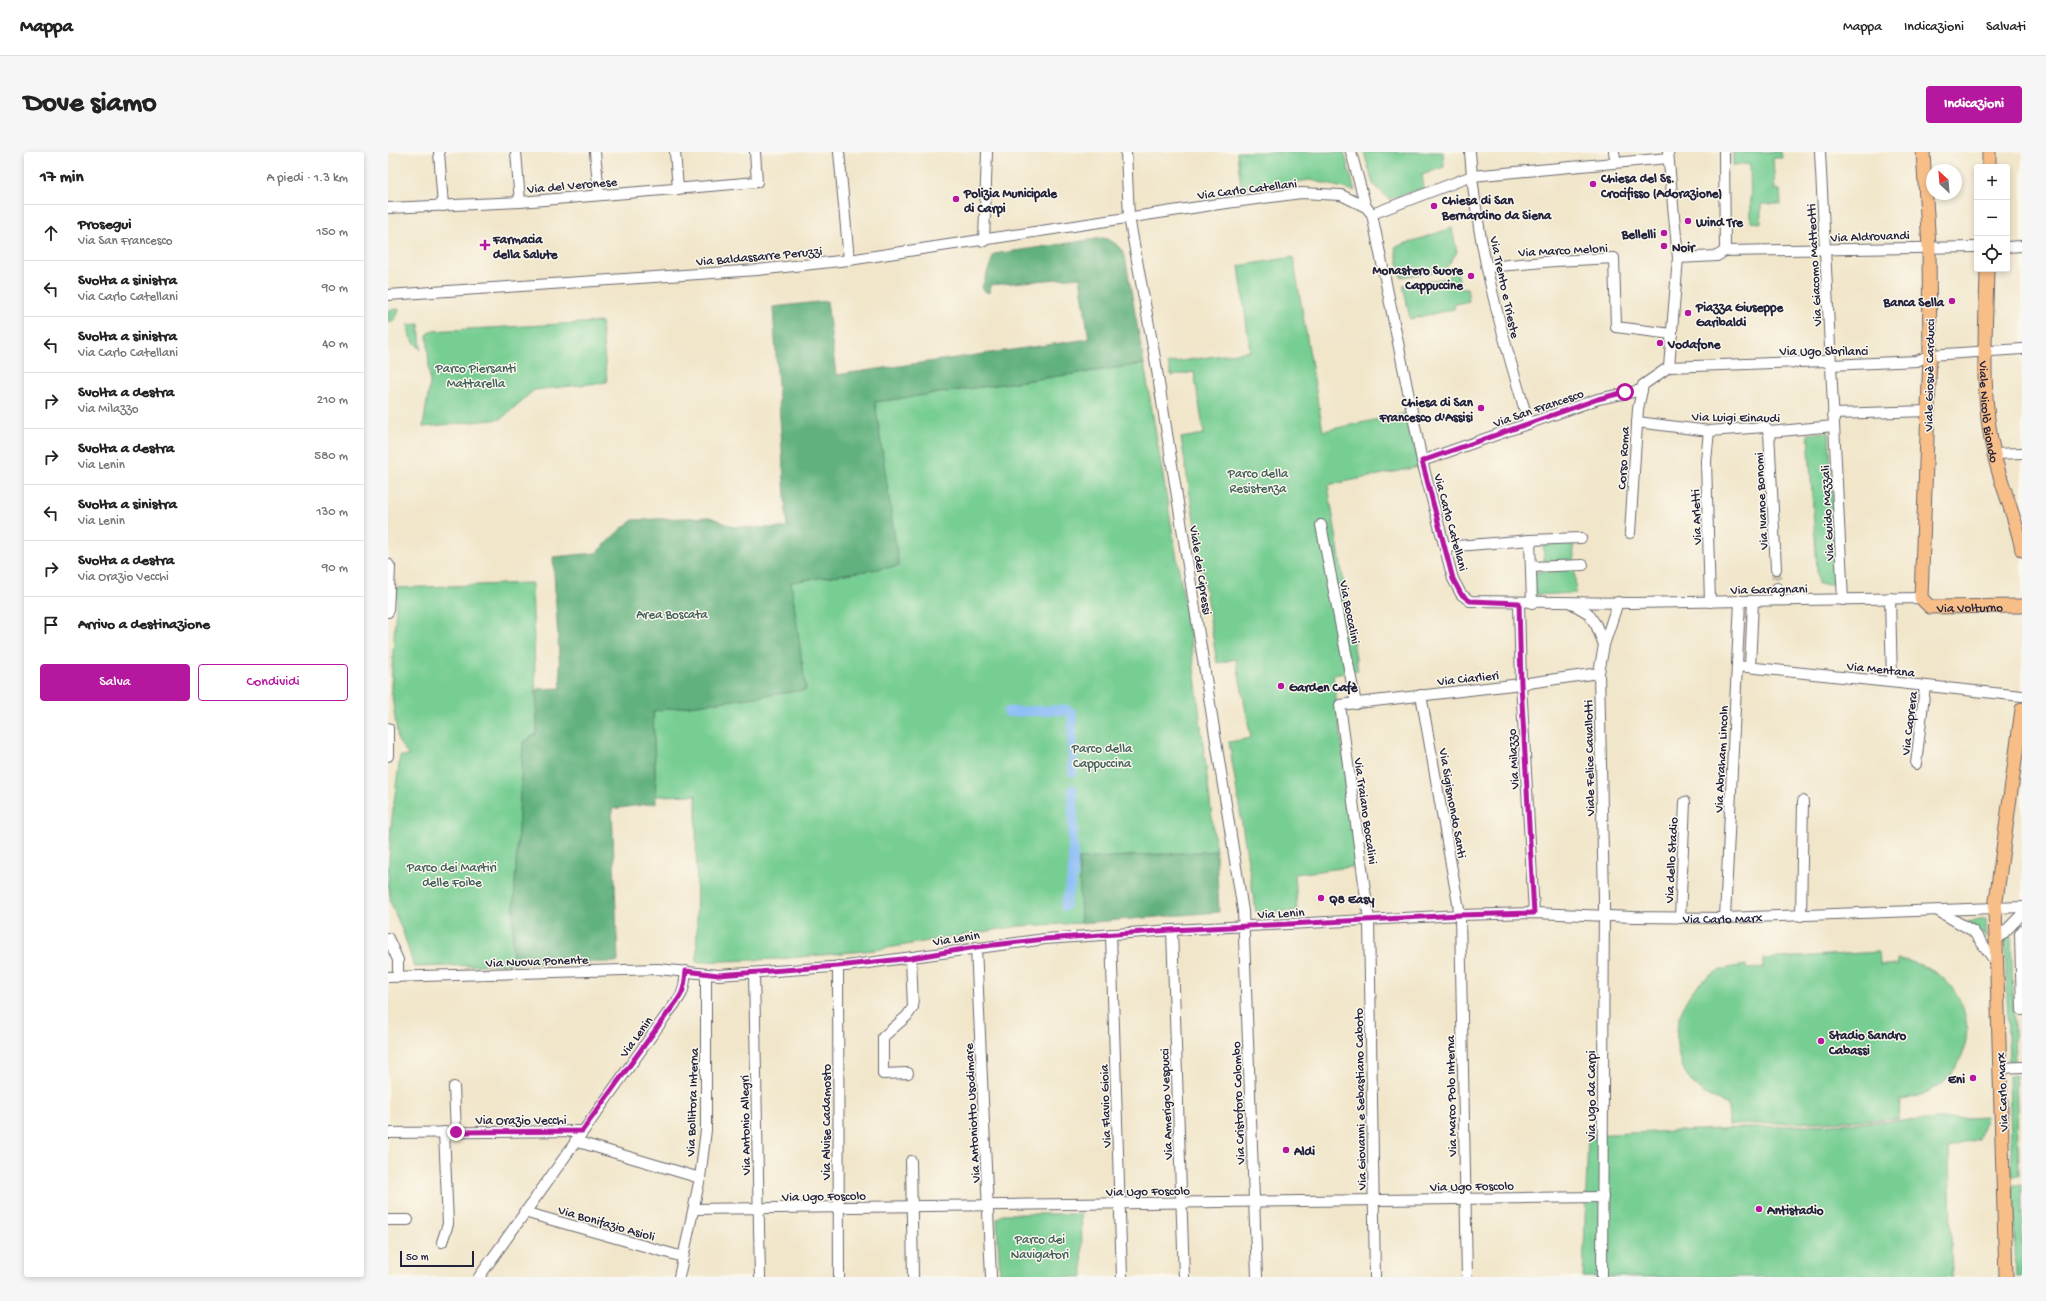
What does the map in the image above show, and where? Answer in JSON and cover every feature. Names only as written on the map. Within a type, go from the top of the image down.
[{"type":"main road","name":"Viale Giosuè Carducci","points":[[1921,598],[1930,354],[1929,247],[1923,152]]},
{"type":"main road","points":[[1989,152],[1989,164]]},
{"type":"main road","name":"Viale Nicolò Biondo","points":[[1988,272],[1985,350],[1986,397],[1994,454],[2022,550]]},
{"type":"main road","name":"Via Volturno","points":[[1921,598],[1930,607],[2022,606]]},
{"type":"main road","points":[[1995,908],[2022,709]]},
{"type":"main road","name":"Via Carlo Marx","points":[[1995,908],[1995,962],[2000,1068],[2006,1277]]},
{"type":"street","points":[[439,152],[443,206]]},
{"type":"street","points":[[516,152],[520,202]]},
{"type":"street","points":[[595,152],[599,195]]},
{"type":"street","points":[[675,152],[678,189]]},
{"type":"street","name":"Via del Veronese","points":[[388,208],[520,202],[757,182],[755,152]]},
{"type":"street","points":[[839,152],[849,260]]},
{"type":"street","points":[[984,241],[987,152]]},
{"type":"street","name":"Viale dei Cipressi","points":[[1126,152],[1129,217],[1155,358],[1244,927]]},
{"type":"street","name":"Via Carlo Catellani","points":[[1351,152],[1369,211],[1422,461],[1453,579],[1461,594],[1470,601],[1519,603],[1618,602]]},
{"type":"street","name":"Via Trento e Trieste","points":[[1470,152],[1472,176],[1487,267],[1507,353],[1529,424]]},
{"type":"street","points":[[1678,258],[1721,254],[1724,152]]},
{"type":"street","name":"Via Giacomo Matteotti","points":[[1820,152],[1834,426]]},
{"type":"street","points":[[1369,211],[1472,176],[1615,157],[1665,156],[1678,258],[1669,367],[1655,375],[1643,387]]},
{"type":"street","name":"Via Carlo Catellani","points":[[1129,217],[1301,193],[1341,195],[1369,211]]},
{"type":"street","name":"Via Baldassarre Peruzzi","points":[[388,295],[756,270],[849,260],[984,241],[1129,217]]},
{"type":"street","points":[[2010,246],[2022,246]]},
{"type":"street","name":"Via Aldrovandi","points":[[1721,254],[1929,247],[1974,247]]},
{"type":"street","name":"Via Marco Meloni","points":[[1487,267],[1614,258],[1616,327],[1672,334]]},
{"type":"street","name":"Via Ugo Sbrilanci","points":[[1669,367],[1825,360],[1831,365],[1917,361],[1930,354],[2022,349]]},
{"type":"street","name":"Via San Francesco","points":[[1422,461],[1598,399],[1643,387]]},
{"type":"street","name":"Corso Roma","points":[[1630,533],[1638,409],[1643,387]]},
{"type":"street","points":[[1833,414],[1928,411]]},
{"type":"street","name":"Via Luigi Einaudi","points":[[1637,422],[1709,431],[1765,427],[1769,432],[1834,426]]},
{"type":"street","name":"Via Guido Mazzali","points":[[1834,426],[1843,600]]},
{"type":"street","name":"Via Arletti","points":[[1709,431],[1706,461],[1710,602]]},
{"type":"street","name":"Via Ivanoe Bonomi","points":[[1769,432],[1776,569]]},
{"type":"street","points":[[1994,454],[2022,453]]},
{"type":"street","name":"Via Boccalini","points":[[1321,525],[1356,704]]},
{"type":"street","points":[[1445,547],[1530,540],[1581,538]]},
{"type":"street","points":[[1530,540],[1532,603]]},
{"type":"street","points":[[388,564],[390,576],[388,612]]},
{"type":"street","points":[[1531,567],[1583,565]]},
{"type":"street","points":[[1777,588],[1777,600]]},
{"type":"street","points":[[1890,598],[1892,682]]},
{"type":"street","name":"Via Garagnani","points":[[1618,602],[1710,602],[1921,598]]},
{"type":"street","name":"Via Abraham Lincoln","points":[[1725,918],[1740,601]]},
{"type":"street","points":[[1750,666],[1753,601]]},
{"type":"street","name":"Viale Felice Cavallotti","points":[[1604,916],[1599,673],[1604,645],[1618,602]]},
{"type":"street","name":"Via Milazzo","points":[[1519,603],[1521,684],[1534,913]]},
{"type":"street","points":[[1571,603],[1588,613],[1596,625],[1604,645]]},
{"type":"street","name":"Via Mentana","points":[[1738,666],[1750,666],[2022,696]]},
{"type":"street","name":"Via Ciarlieri","points":[[1340,706],[1599,673]]},
{"type":"street","name":"Via Caprera","points":[[1916,764],[1925,686]]},
{"type":"street","name":"Via Sigismondo Santi","points":[[1421,695],[1460,915]]},
{"type":"street","name":"Via Traiano Boccalini","points":[[1340,706],[1369,920]]},
{"type":"street","points":[[388,728],[388,756]]},
{"type":"street","points":[[1801,916],[1804,801]]},
{"type":"street","name":"Via dello Stadio","points":[[1680,918],[1685,802]]},
{"type":"street","name":"Via Carlo Marx","points":[[1604,916],[1725,918],[2022,907]]},
{"type":"street","points":[[1938,911],[1973,931],[1995,962]]},
{"type":"street","name":"Via Lenin","points":[[478,1277],[667,1014],[680,1000],[683,993],[686,971],[718,975],[838,966],[911,958],[976,947],[1045,939],[1172,930],[1460,915],[1534,913],[1604,916]]},
{"type":"street","points":[[1995,942],[2022,914]]},
{"type":"street","name":"Via Marco Polo Interna","points":[[1460,915],[1466,1277]]},
{"type":"street","name":"Via Ugo da Carpi","points":[[1602,1277],[1604,916]]},
{"type":"street","name":"Via Giovanni e Sebastiano Caboto","points":[[1369,920],[1375,1277]]},
{"type":"street","name":"Via Cristoforo Colombo","points":[[1244,927],[1256,1277]]},
{"type":"street","name":"Via Amerigo Vespucci","points":[[1172,930],[1184,1277]]},
{"type":"street","points":[[2021,933],[2022,1010]]},
{"type":"street","name":"Via Flavio Gioia","points":[[1111,934],[1122,1277]]},
{"type":"street","points":[[388,938],[390,949],[398,960],[393,977]]},
{"type":"street","name":"Via Antoniotto Usodimare","points":[[976,947],[989,1206],[991,1277]]},
{"type":"street","points":[[908,1073],[883,1074],[883,1037],[907,1016],[913,1007],[911,958]]},
{"type":"street","name":"Via Alvise Cadamosto","points":[[838,966],[839,1277]]},
{"type":"street","name":"Via Nuova Ponente","points":[[393,977],[658,969],[686,971]]},
{"type":"street","name":"Via Antonio Allegri","points":[[754,973],[760,1277]]},
{"type":"street","name":"Via Bollitora Interna","points":[[679,1277],[700,1178],[706,1130],[706,974]]},
{"type":"street","points":[[2000,1068],[2022,1068]]},
{"type":"street","points":[[454,1087],[456,1132]]},
{"type":"street","name":"Via Orazio Vecchi","points":[[388,1133],[582,1131]]},
{"type":"street","points":[[442,1242],[448,1224],[444,1132]]},
{"type":"street","points":[[575,1141],[700,1178]]},
{"type":"street","points":[[911,1161],[914,1277]]},
{"type":"street","name":"Via Ugo Foscolo","points":[[694,1209],[1602,1197]]},
{"type":"street","name":"Via Bonifazio Asioli","points":[[524,1212],[683,1257]]},
{"type":"street","points":[[388,1220],[408,1220]]},
{"type":"green space","points":[[1237,152],[1344,152],[1355,191],[1311,180],[1241,188]]},
{"type":"green space","points":[[1364,152],[1443,152],[1444,167],[1422,175],[1424,188],[1389,199],[1373,184]]},
{"type":"green space","points":[[1733,152],[1781,152],[1782,158],[1773,158],[1775,190],[1780,190],[1781,204],[1761,204],[1761,223],[1751,222],[1750,164],[1733,165]]},
{"type":"green space","points":[[1452,228],[1457,252],[1444,271],[1401,277],[1395,247]]},
{"type":"green space","name":"Area Boscata","points":[[1103,238],[1116,244],[1125,256],[1144,364],[875,402],[899,566],[791,582],[806,690],[653,711],[656,803],[612,809],[618,962],[513,964],[513,921],[523,743],[537,733],[537,689],[561,688],[553,557],[596,553],[621,529],[633,520],[710,517],[733,527],[787,528],[773,307],[827,301],[836,375],[1089,339],[1080,277],[990,285],[989,293],[984,291],[982,287],[994,254]]},
{"type":"green space","name":"Parco della Resistenza","points":[[1293,257],[1323,431],[1407,413],[1419,467],[1328,485],[1358,671],[1333,675],[1358,866],[1295,874],[1297,911],[1256,912],[1229,742],[1251,738],[1236,659],[1217,663],[1181,438],[1204,434],[1194,372],[1171,376],[1168,363],[1250,351],[1239,266]]},
{"type":"green space","points":[[1456,267],[1461,288],[1467,288],[1469,301],[1455,304],[1454,309],[1410,319],[1403,285],[1448,278]]},
{"type":"green space","points":[[399,309],[396,318],[388,324],[388,310]]},
{"type":"green space","name":"Parco Piersanti Mattarella","points":[[601,322],[607,382],[534,390],[501,419],[423,427],[430,382],[427,335],[431,331]]},
{"type":"green space","points":[[419,324],[421,350],[410,337],[408,325]]},
{"type":"green space","name":"Parco della Cappuccina","points":[[1144,364],[1190,635],[1216,851],[1079,859],[1081,923],[1019,926],[875,950],[778,959],[697,962],[696,795],[656,796],[653,711],[805,690],[791,582],[898,566],[875,402]]},
{"type":"green space","points":[[1829,432],[1837,584],[1818,584],[1808,434]]},
{"type":"green space","points":[[1573,541],[1576,593],[1536,595],[1535,572],[1545,571],[1543,543]]},
{"type":"green space","name":"Parco dei Martiri delle Foibe","points":[[532,583],[537,733],[523,743],[513,921],[513,964],[414,967],[404,935],[391,903],[388,881],[391,826],[400,756],[409,756],[398,741],[391,687],[397,588]]},
{"type":"green space","points":[[1216,851],[1219,912],[1081,923],[1079,859]]},
{"type":"green space","points":[[1986,919],[1987,939],[1979,930],[1967,922]]},
{"type":"green space","points":[[2005,937],[2011,937],[2015,1061],[2009,1061]]},
{"type":"green space","name":"Stadio Sandro Cabassi","points":[[1879,952],[1880,965],[1898,965],[1897,959],[1927,968],[1949,985],[1962,1006],[1967,1030],[1963,1054],[1950,1075],[1929,1091],[1900,1100],[1899,1119],[1729,1125],[1728,1105],[1707,1095],[1696,1087],[1686,1074],[1680,1059],[1677,1044],[1677,1028],[1681,1012],[1688,998],[1698,985],[1711,975],[1723,969],[1746,965],[1747,969],[1763,968],[1763,959]]},
{"type":"green space","points":[[2016,1075],[2019,1176],[2012,1176],[2009,1076]]},
{"type":"green space","points":[[1986,1117],[1979,1139],[1949,1147],[1952,1277],[1583,1277],[1588,1135]]},
{"type":"green space","points":[[2013,1185],[2022,1185],[2022,1277],[2016,1277]]},
{"type":"green space","name":"Parco dei Navigatori","points":[[1003,1214],[1081,1214],[1083,1277],[1000,1277],[997,1219]]},
{"type":"waterway","points":[[1008,712],[1066,710],[1072,713],[1073,772]]},
{"type":"waterway","points":[[1065,906],[1073,875],[1073,789]]},
{"type":"tunnel","points":[[1776,569],[1777,588]]},
{"type":"place","name":"Chiesa del Ss. Crocifisso (Adorazione)","points":[[1593,184]]},
{"type":"place","name":"Polizia Municipale di Carpi","points":[[956,199]]},
{"type":"place","name":"Chiesa di San Bernardino da Siena","points":[[1434,206]]},
{"type":"place","name":"Wind Tre","points":[[1688,221]]},
{"type":"place","name":"Bellelli","points":[[1664,233]]},
{"type":"place","name":"Farmacia della Salute","points":[[485,245]]},
{"type":"place","name":"Noir","points":[[1664,246]]},
{"type":"place","name":"Monastero Suore Cappuccine","points":[[1471,276]]},
{"type":"place","name":"Banca Sella","points":[[1952,301]]},
{"type":"place","name":"Piazza Giuseppe Garibaldi","points":[[1688,313]]},
{"type":"place","name":"Vodafone","points":[[1660,343]]},
{"type":"place","name":"Chiesa di San Francesco d'Assisi","points":[[1481,408]]},
{"type":"place","name":"Garden Cafè","points":[[1281,686]]},
{"type":"place","name":"Q8 Easy","points":[[1321,898]]},
{"type":"place","name":"Stadio Sandro Cabassi","points":[[1821,1041]]},
{"type":"place","name":"Eni","points":[[1973,1078]]},
{"type":"place","name":"Aldi","points":[[1286,1150]]},
{"type":"place","name":"Antistadio","points":[[1759,1209]]},
{"type":"route","points":[[456,1132],[582,1131],[667,1014],[680,1000],[683,993],[686,971],[718,975],[768,972],[911,958],[976,947],[1045,939],[1172,930],[1460,915],[1534,913],[1521,684],[1519,603],[1470,601],[1461,594],[1453,579],[1422,461],[1598,399],[1625,392]]}]
